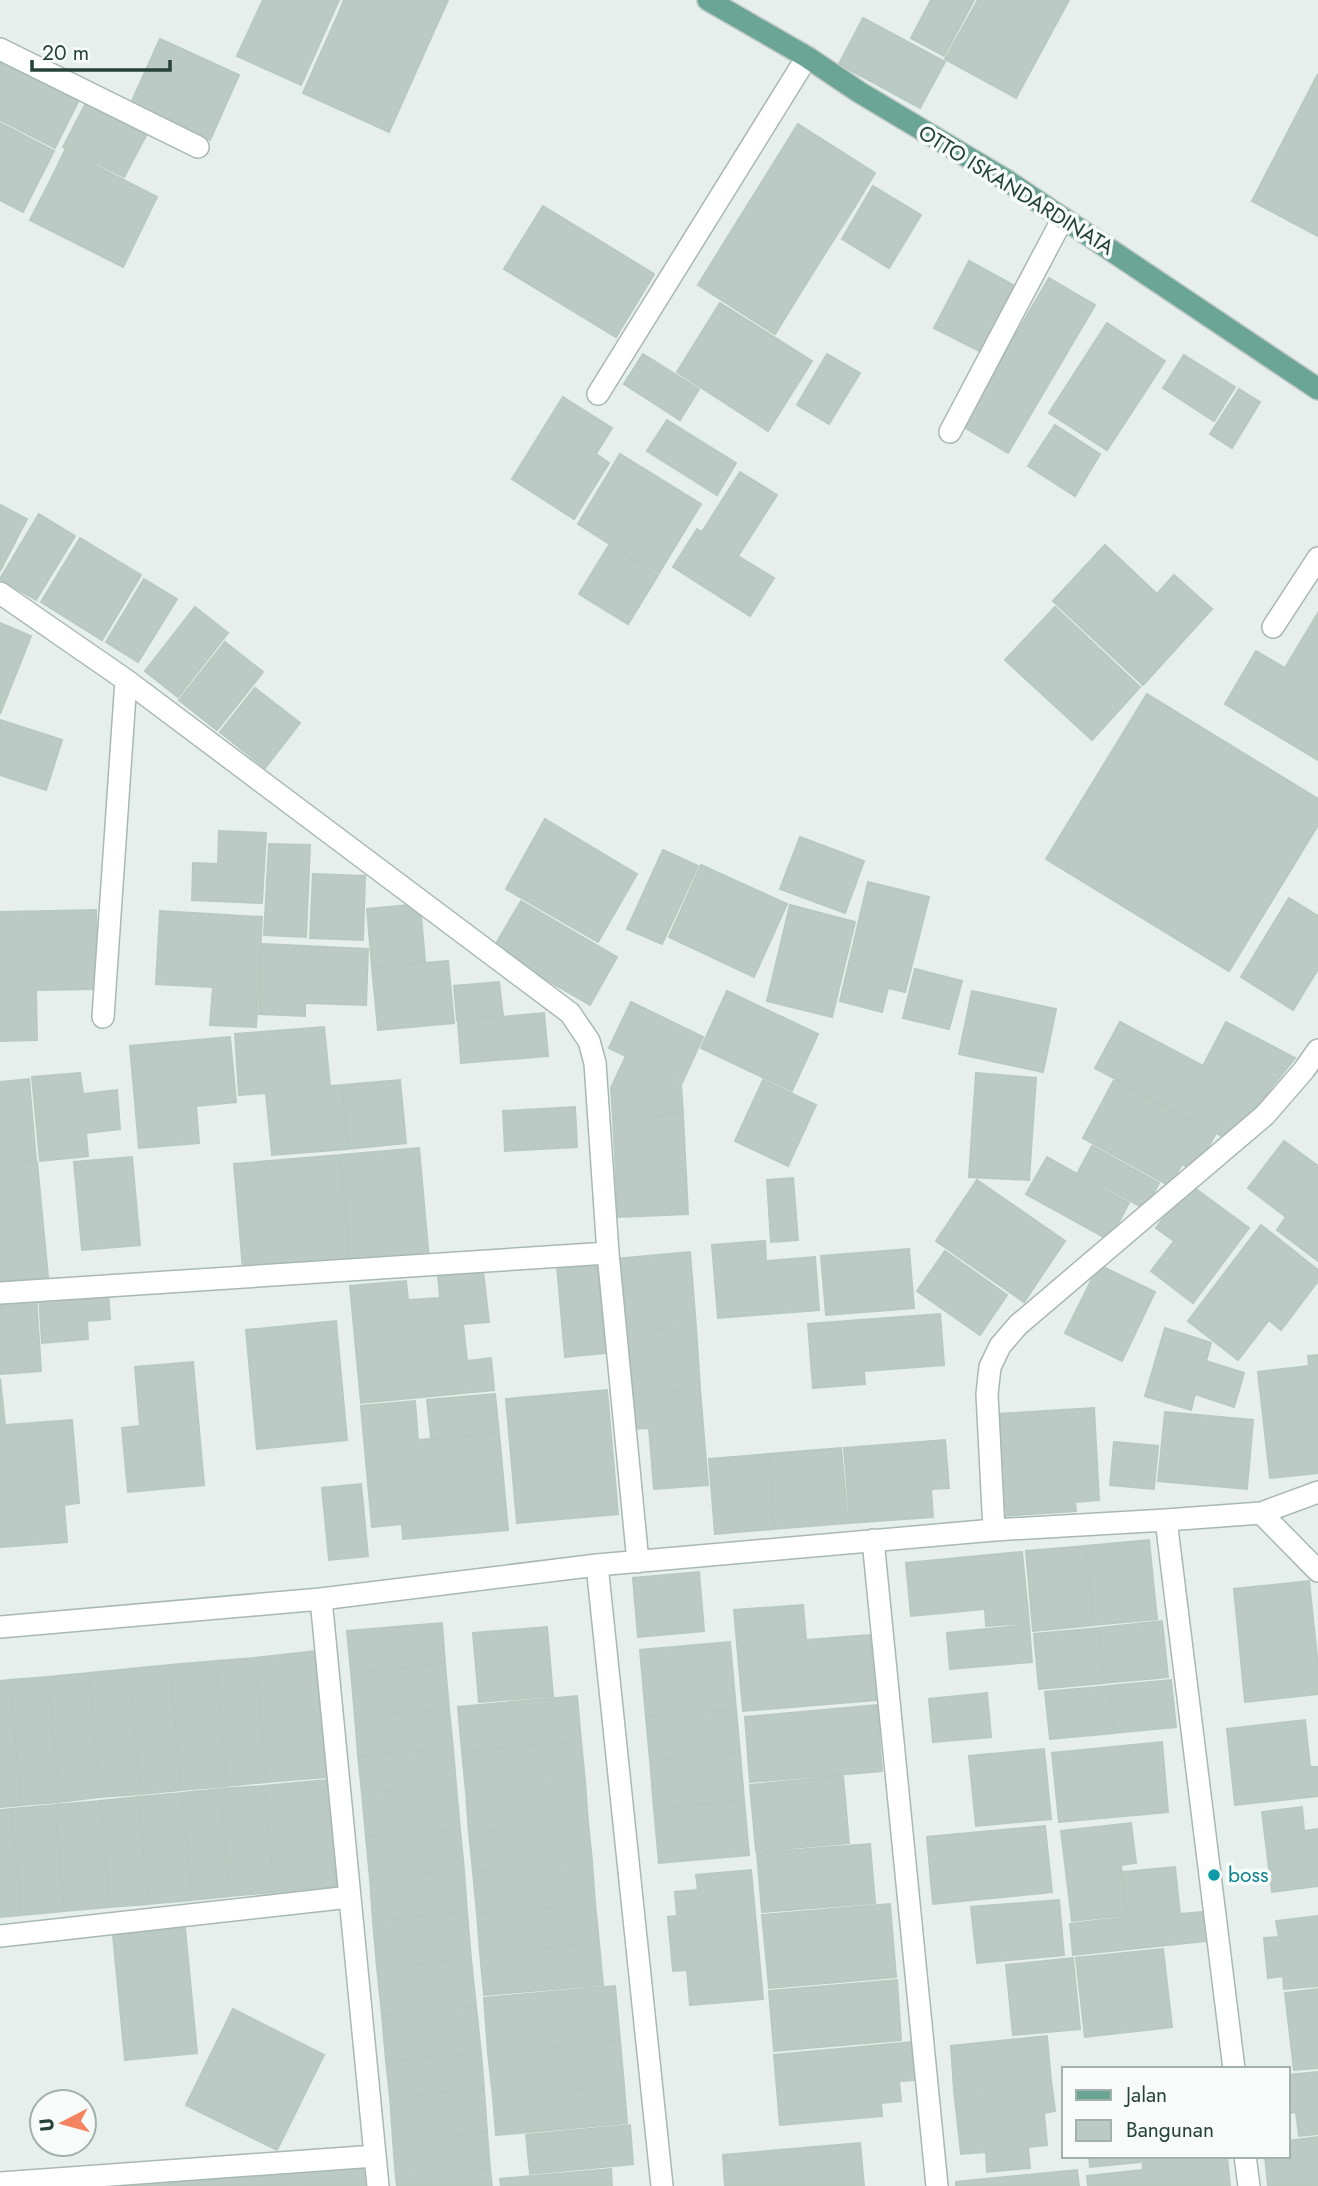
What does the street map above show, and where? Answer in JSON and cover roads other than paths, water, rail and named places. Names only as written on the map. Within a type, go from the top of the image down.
[{"type":"main road","name":"OTTO ISKANDARDINATA","points":[[708,0],[807,57],[859,92],[1006,180],[1318,389]]},
{"type":"street","points":[[0,49],[198,147]]},
{"type":"street","points":[[598,394],[807,57]]},
{"type":"street","points":[[950,432],[1063,218]]},
{"type":"street","points":[[1273,627],[1318,558]]},
{"type":"street","points":[[0,593],[126,680],[569,1013],[589,1041],[595,1063],[608,1253],[638,1562]]},
{"type":"street","points":[[103,1017],[126,680]]},
{"type":"street","points":[[993,1530],[987,1394],[990,1367],[1000,1346],[1017,1325],[1265,1115],[1318,1050]]},
{"type":"street","points":[[0,1293],[608,1253]]},
{"type":"street","points":[[0,1627],[321,1599],[597,1565],[873,1540],[1261,1513],[1318,1492]]},
{"type":"street","points":[[1261,1513],[1318,1571]]},
{"type":"street","points":[[1166,1520],[1234,2067]]},
{"type":"street","points":[[873,1540],[937,2186]]},
{"type":"street","points":[[597,1565],[662,2186]]},
{"type":"street","points":[[321,1599],[378,2186]]},
{"type":"street","points":[[0,1937],[350,1897]]},
{"type":"street","points":[[0,2183],[375,2156]]},
{"type":"street","points":[[1245,2158],[1249,2186]]},
{"type":"place","name":"boss","points":[[1214,1875]]}]
